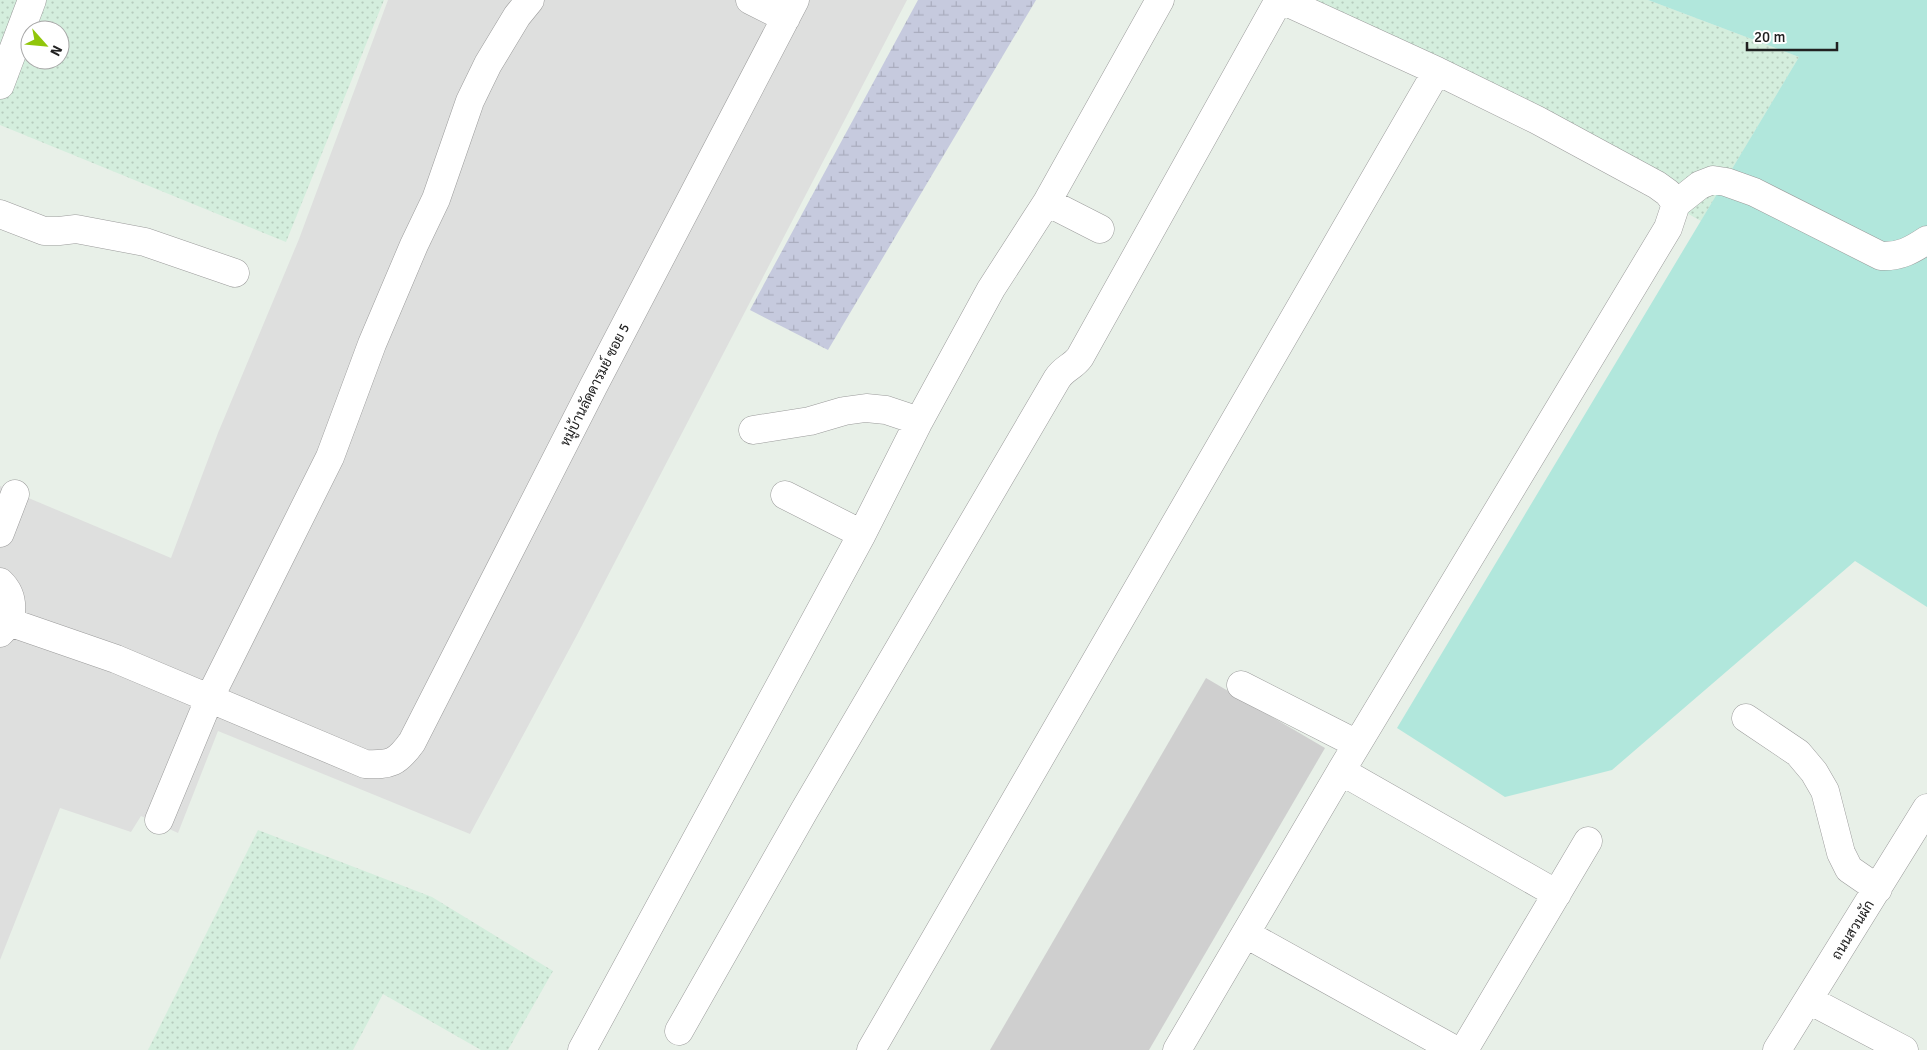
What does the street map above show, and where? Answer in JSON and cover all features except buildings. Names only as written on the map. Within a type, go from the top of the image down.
[{"type":"street","points":[[0,85],[32,0]]},
{"type":"street","points":[[159,820],[210,697],[330,458],[372,344],[414,244],[436,199],[470,101],[488,64],[517,16],[530,0]]},
{"type":"street","points":[[750,0],[790,9]]},
{"type":"street","points":[[582,1050],[862,534],[919,421],[991,289],[1048,202],[1160,0]]},
{"type":"street","points":[[679,1031],[1057,379],[1062,371],[1076,363],[1080,357],[1280,0],[1437,71],[1537,120],[1644,178],[1668,193],[1676,204]]},
{"type":"street","name":"หมู่บ้านลัดดารมย์ ซอย 5","points":[[210,697],[365,764],[388,763],[402,756],[412,742],[593,387],[790,9]]},
{"type":"street","points":[[872,1050],[1437,71]]},
{"type":"street","points":[[1177,1050],[1357,744],[1668,228],[1676,204],[1700,185],[1713,180],[1726,182],[1754,192],[1881,256],[1891,257],[1908,253],[1927,240]]},
{"type":"street","points":[[1048,202],[1100,229]]},
{"type":"street","points":[[0,214],[44,231],[76,229],[145,242],[235,273]]},
{"type":"street","points":[[753,430],[810,421],[844,411],[866,408],[886,410],[919,421]]},
{"type":"street","points":[[0,533],[15,494]]},
{"type":"street","points":[[785,495],[862,534]]},
{"type":"street","points":[[0,582],[11,598],[12,610],[4,627],[116,660],[210,697]]},
{"type":"street","points":[[1241,685],[1357,744]]},
{"type":"street","points":[[1746,718],[1798,753],[1814,772],[1825,791],[1841,853],[1849,869],[1878,889]]},
{"type":"street","points":[[1341,771],[1558,894]]},
{"type":"street","name":"ถนนสวนผัก","points":[[1777,1050],[1927,808]]},
{"type":"street","points":[[1464,1050],[1588,841]]},
{"type":"street","points":[[1246,934],[1455,1050]]},
{"type":"street","points":[[1809,1000],[1904,1050]]},
{"type":"shaded area","points":[[388,0],[907,0],[577,635],[470,834],[218,731],[178,833],[141,816],[131,832],[60,808],[0,960],[0,486],[171,558],[218,433],[299,239]]},
{"type":"shaded area","points":[[1648,0],[1927,0],[1927,607],[1855,561],[1612,770],[1505,797],[1397,728],[1799,57]]},
{"type":"shaded area","points":[[1206,678],[1325,748],[1149,1050],[990,1050]]},
{"type":"green space","points":[[0,0],[384,0],[286,242],[0,125]]},
{"type":"green space","points":[[918,0],[1036,0],[828,350],[750,310]]},
{"type":"green space","points":[[1305,0],[1648,0],[1799,57],[1701,221]]},
{"type":"green space","points":[[258,830],[432,897],[553,971],[508,1050],[481,1050],[383,994],[353,1050],[148,1050]]}]
